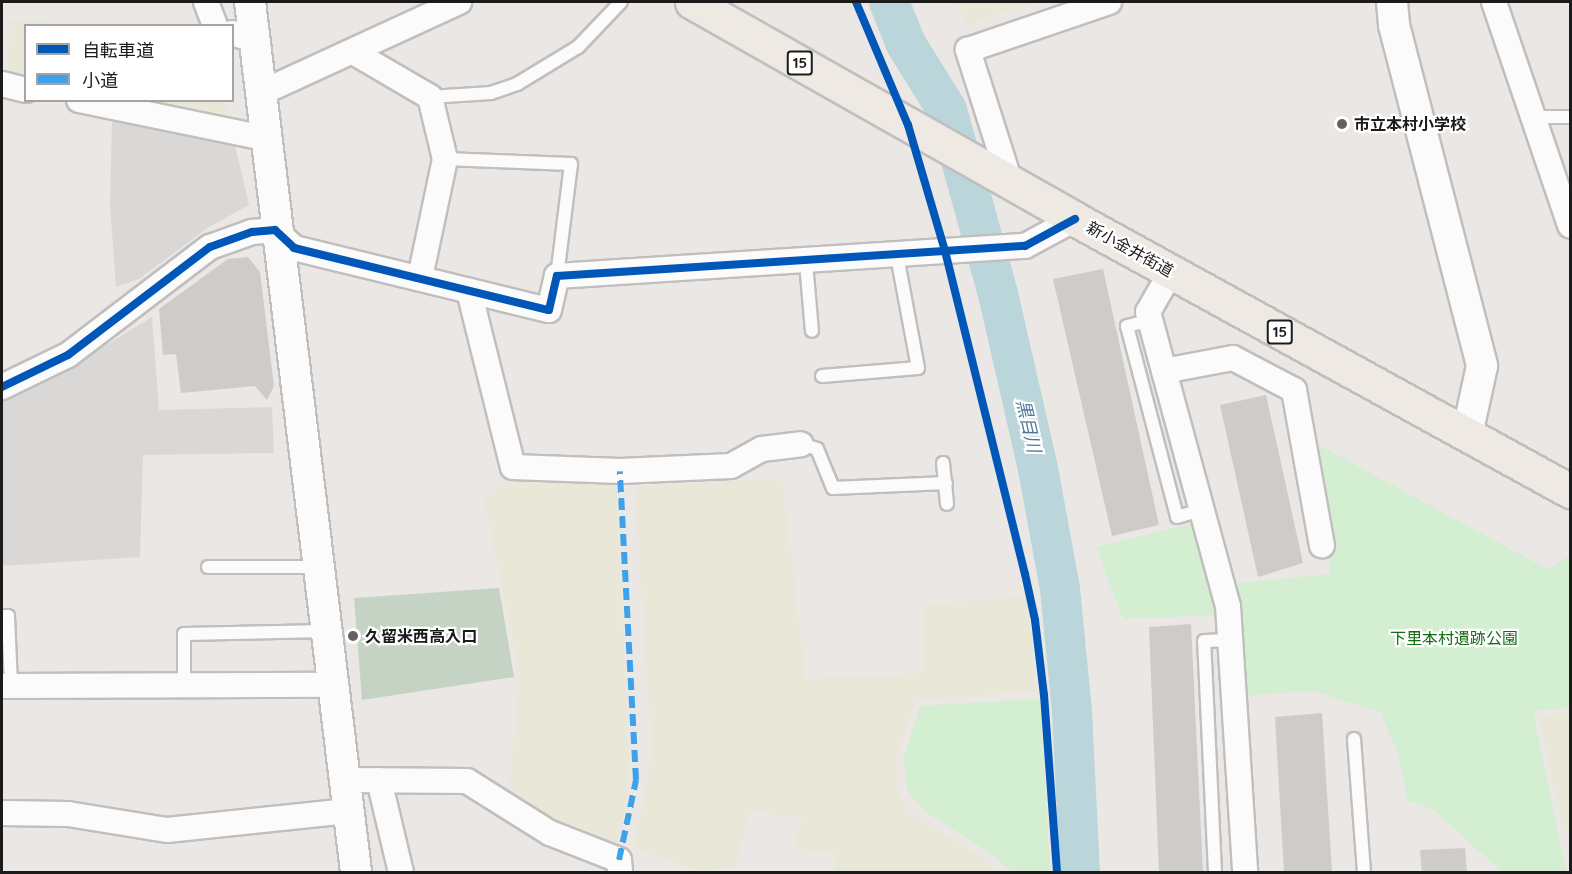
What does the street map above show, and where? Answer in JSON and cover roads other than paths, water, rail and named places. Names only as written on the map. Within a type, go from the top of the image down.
[{"type":"main road","name":"新小金井街道","points":[[692,2],[1075,219],[1570,491]]},
{"type":"street","points":[[206,2],[214,24]]},
{"type":"street","points":[[250,2],[243,36],[263,92],[269,139],[275,230],[320,567],[356,873]]},
{"type":"street","points":[[263,92],[459,2]]},
{"type":"street","points":[[1000,176],[968,50],[1109,2]]},
{"type":"street","points":[[1392,2],[1394,25],[1482,366],[1467,435]]},
{"type":"street","points":[[1494,2],[1570,225]]},
{"type":"street","points":[[353,51],[430,97],[445,159],[420,278]]},
{"type":"street","points":[[2,84],[24,90]]},
{"type":"street","points":[[90,102],[269,139]]},
{"type":"street","points":[[275,230],[294,248],[549,310],[556,276],[806,262],[1025,246],[1075,219]]},
{"type":"street","points":[[2,387],[69,355],[210,247],[235,235],[275,230]]},
{"type":"street","points":[[1171,272],[1148,312],[1228,606],[1245,873]]},
{"type":"street","points":[[469,291],[513,466],[620,471],[731,466],[762,449],[801,444]]},
{"type":"street","points":[[1164,371],[1233,358],[1294,390],[1322,546]]},
{"type":"street","points":[[6,686],[333,685]]},
{"type":"street","points":[[345,780],[467,781],[550,833],[619,860],[620,873]]},
{"type":"street","points":[[379,780],[401,873]]},
{"type":"street","points":[[2,813],[68,814],[167,830],[348,811]]},
{"type":"lane","points":[[430,97],[491,93],[517,84],[578,47],[621,2]]},
{"type":"lane","points":[[1535,117],[1570,117]]},
{"type":"lane","points":[[445,159],[571,164],[556,276]]},
{"type":"lane","points":[[822,376],[918,368],[897,256]]},
{"type":"lane","points":[[806,262],[812,331]]},
{"type":"lane","points":[[1150,320],[1127,326],[1177,517],[1202,510]]},
{"type":"lane","points":[[801,444],[817,449],[833,488],[946,483]]},
{"type":"lane","points":[[943,463],[947,504]]},
{"type":"lane","points":[[207,567],[320,567]]},
{"type":"lane","points":[[2,616],[8,616],[6,686]]},
{"type":"lane","points":[[184,686],[184,634],[327,631]]},
{"type":"lane","points":[[1215,873],[1204,641],[1230,640]]},
{"type":"lane","points":[[1354,739],[1364,873]]},
{"type":"waterway","name":"黒目川","points":[[889,2],[906,44],[947,110],[998,294],[1038,469],[1060,589],[1072,711],[1080,872]]},
{"type":"place","name":"市立本村小学校","points":[[1342,124]]},
{"type":"place","name":"久留米西高入口","points":[[353,636]]},
{"type":"park label","name":"下里本村遺跡公園","points":[[1454,638]]}]
